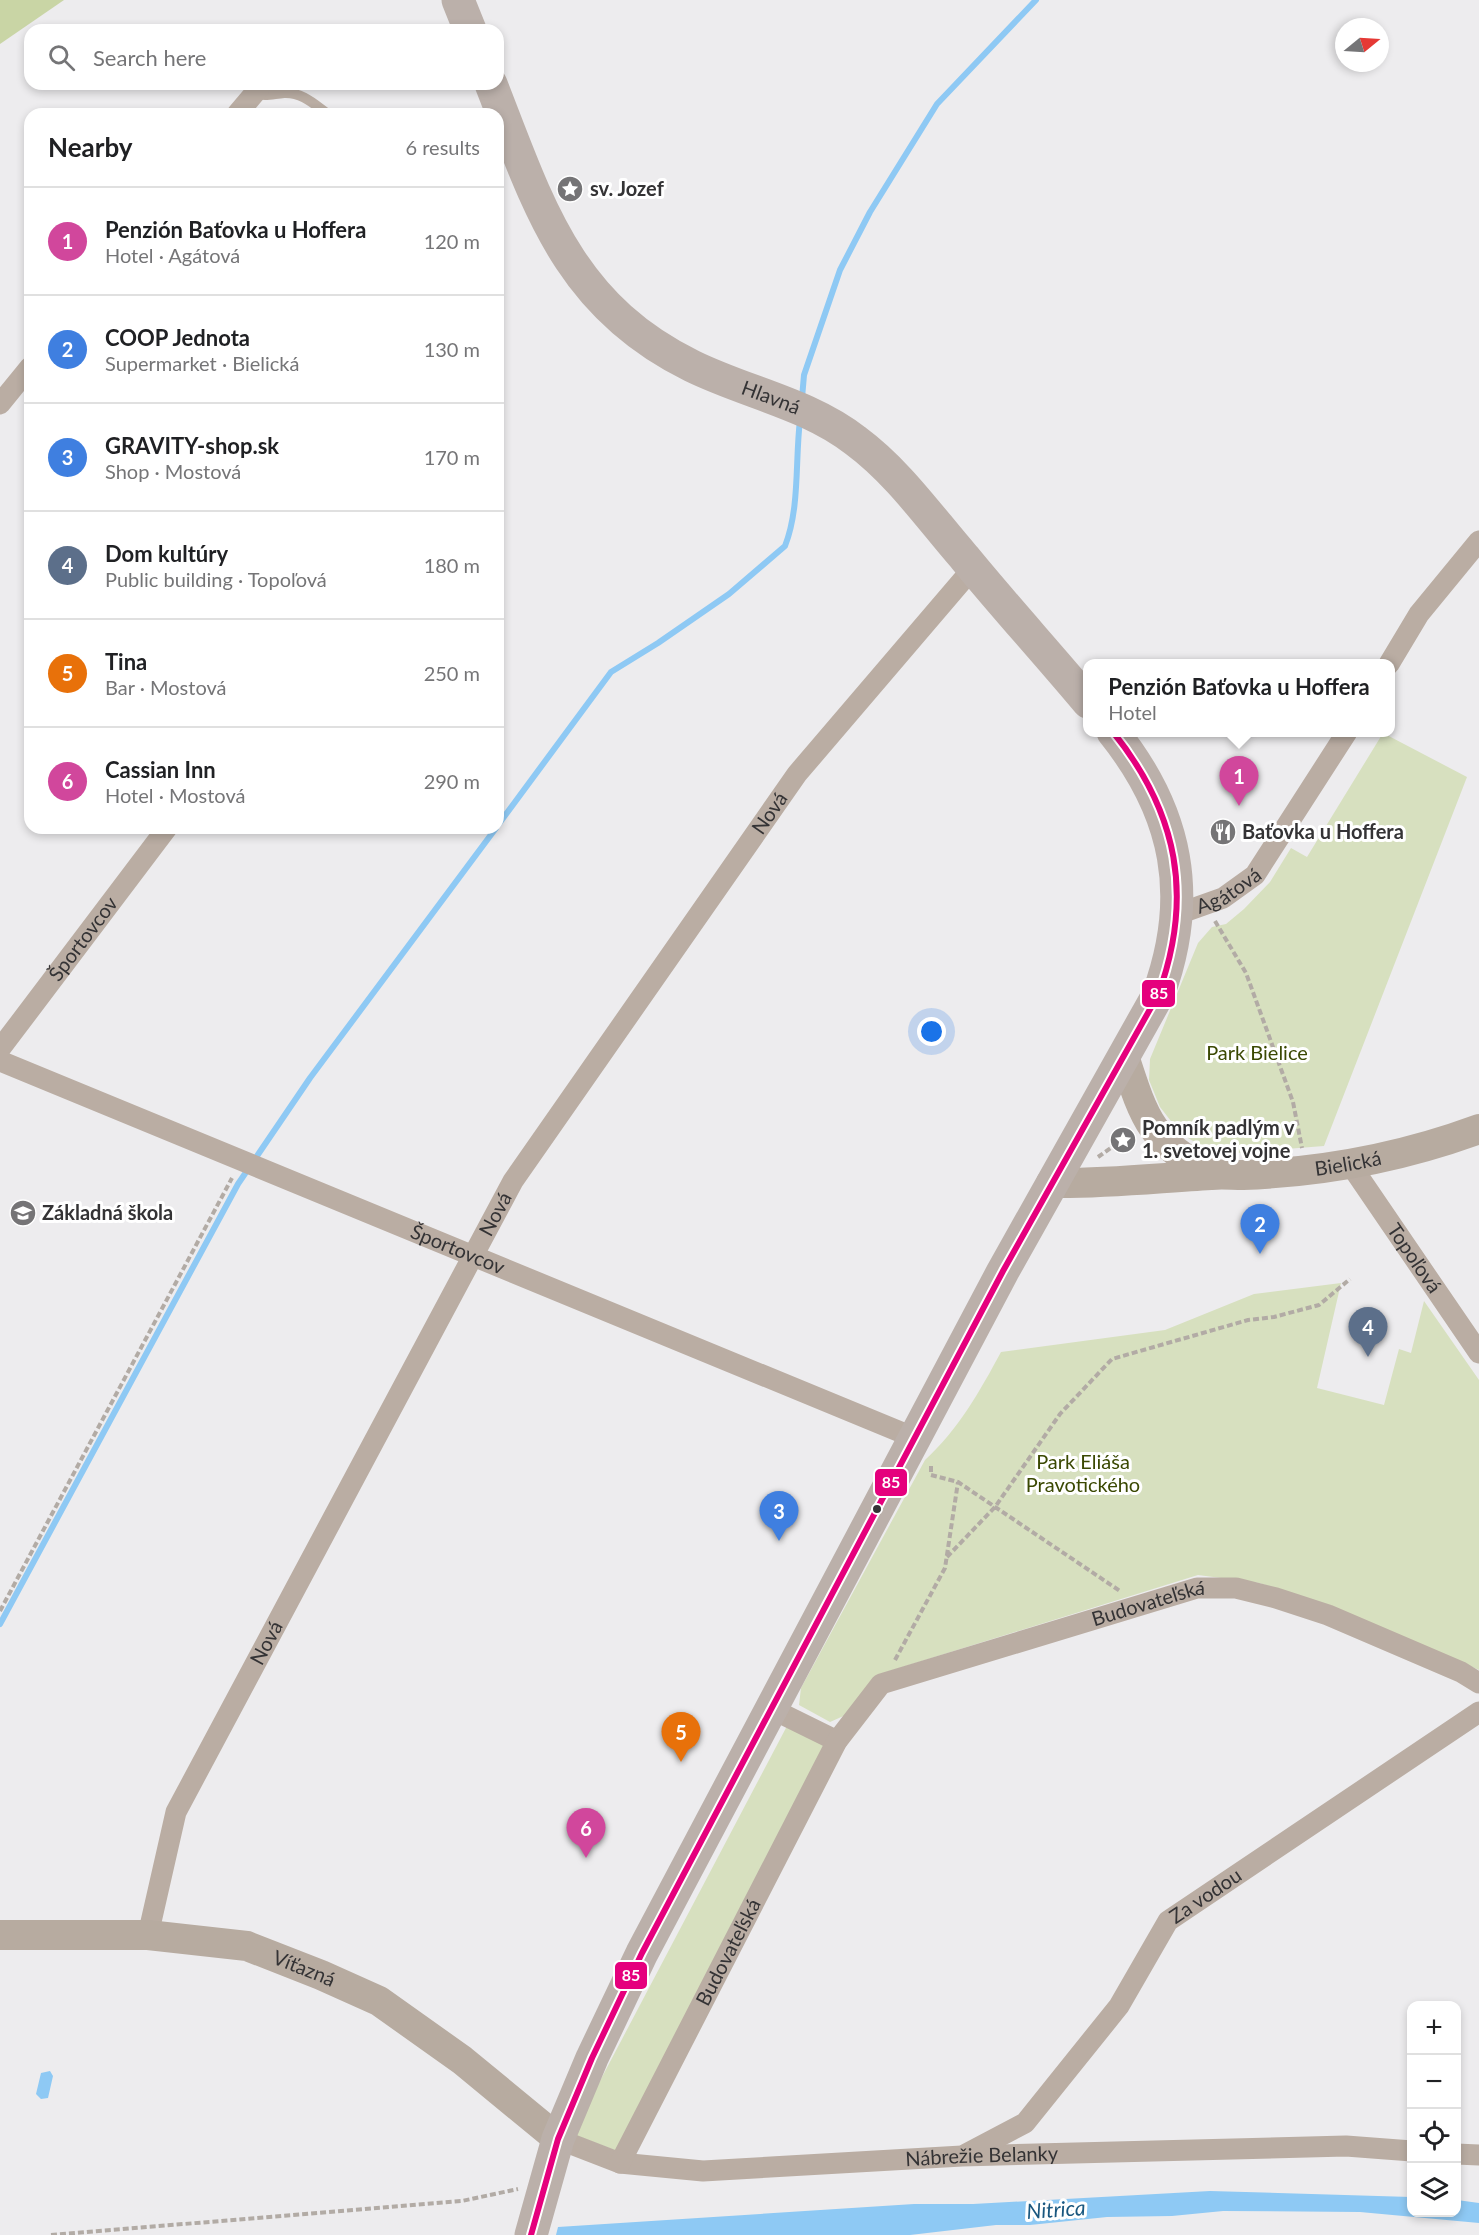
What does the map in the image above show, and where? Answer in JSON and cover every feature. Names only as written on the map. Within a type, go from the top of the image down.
[{"type":"main road","points":[[458,0],[468,24]]},
{"type":"main road","name":"Hlavná","points":[[493,90],[501,108]]},
{"type":"main road","name":"Hlavná","points":[[504,115],[551,229],[570,263],[613,314],[664,351],[694,367],[776,397],[821,417],[858,442],[906,490],[1083,696]]},
{"type":"main road","points":[[531,2235],[558,2139],[632,1972],[770,1708],[923,1451],[1051,1183],[1161,987],[1173,946],[1178,914],[1178,888],[1168,831],[1154,794],[1116,737]]},
{"type":"main road","name":"Bielická","points":[[1124,1056],[1142,1108],[1156,1133],[1182,1159],[1214,1174]]},
{"type":"main road","name":"Bielická","points":[[1051,1183],[1094,1183],[1214,1174],[1242,1175],[1350,1164],[1418,1149],[1479,1129]]},
{"type":"main road","name":"Víťazná","points":[[0,1935],[148,1935],[247,1946],[379,2001],[462,2060],[558,2139]]},
{"type":"street","points":[[242,108],[257,90]]},
{"type":"street","points":[[0,404],[24,374]]},
{"type":"street","points":[[1391,659],[1419,614],[1479,541]]},
{"type":"street","name":"Nová","points":[[148,1935],[176,1812],[513,1181],[798,774],[973,568]]},
{"type":"street","name":"Agátová","points":[[1178,914],[1223,898],[1255,875],[1344,737]]},
{"type":"street","name":"Športovcov","points":[[0,1049],[162,834]]},
{"type":"street","name":"Športovcov","points":[[0,1060],[472,1257],[923,1451]]},
{"type":"street","name":"Topoľová","points":[[1350,1164],[1479,1353]]},
{"type":"street","name":"Budovateľská","points":[[620,2163],[837,1741],[881,1684],[1197,1588],[1236,1588],[1328,1615],[1461,1672],[1479,1683]]},
{"type":"street","points":[[770,1708],[837,1741]]},
{"type":"street","name":"Za vodou","points":[[962,2156],[1025,2123],[1119,2006],[1168,1921],[1479,1712]]},
{"type":"street","name":"Nábrežie Belanky","points":[[558,2139],[620,2163],[703,2171],[962,2156],[1346,2146],[1407,2151]]},
{"type":"street","points":[[1461,2154],[1479,2155]]},
{"type":"lane","points":[[257,90],[265,96],[287,93],[306,97],[320,108]]},
{"type":"path","points":[[1215,921],[1246,973],[1293,1102],[1304,1155]]},
{"type":"path","points":[[0,1611],[248,1164]]},
{"type":"path","points":[[947,1557],[995,1507],[1060,1414],[1112,1359],[1248,1320],[1274,1317],[1319,1305],[1350,1278]]},
{"type":"path","points":[[923,1451],[931,1475],[958,1482],[1140,1605]]},
{"type":"path","points":[[881,1684],[945,1568],[958,1482]]},
{"type":"path","points":[[51,2235],[462,2201],[543,2190]]},
{"type":"green space","points":[[0,0],[64,0],[29,24],[24,24],[24,28],[0,44]]},
{"type":"green space","name":"Park Bielice","points":[[1381,737],[1391,737],[1467,777],[1324,1146],[1237,1153],[1207,1149],[1181,1134],[1160,1107],[1149,1080],[1150,1059],[1198,943],[1212,927],[1226,924],[1244,909],[1270,882],[1291,848],[1307,857]]},
{"type":"green space","name":"Park Eliáša Pravotického","points":[[1341,1283],[1317,1388],[1384,1405],[1399,1349],[1411,1353],[1424,1301],[1479,1380],[1479,1670],[1329,1605],[1259,1583],[1198,1575],[877,1675],[857,1710],[830,1722],[799,1705],[801,1688],[925,1460],[958,1423],[1001,1352],[1165,1330],[1254,1294]]},
{"type":"green space","points":[[787,1726],[827,1744],[617,2151],[572,2134]]},
{"type":"water","points":[[50,2071],[53,2076],[48,2098],[41,2099],[36,2094],[41,2073]]},
{"type":"water","name":"Nitrica","points":[[1210,2191],[1407,2197],[1407,2216],[1360,2212],[1223,2211],[1172,2216],[1107,2217],[1030,2225],[996,2225],[910,2235],[556,2235],[558,2227],[914,2204],[973,2204]]},
{"type":"water","points":[[1461,2201],[1479,2203],[1479,2223],[1414,2217],[1461,2217]]},
{"type":"waterway","points":[[802,398],[804,375],[840,270],[870,212],[937,104],[1036,0]]},
{"type":"waterway","points":[[504,817],[611,672],[729,594],[785,546],[795,500],[800,420]]},
{"type":"waterway","points":[[0,1624],[238,1184],[310,1078],[492,834]]},
{"type":"transit line","name":"85","points":[[531,2235],[558,2139],[592,2058],[642,1953],[1003,1271],[1158,995],[1169,959],[1175,924],[1177,890],[1173,857],[1165,825],[1153,793],[1117,737]]},
{"type":"place","name":"sv. Jozef","points":[[570,189]]},
{"type":"place","name":"Penzión Baťovka u Hoffera","points":[[1239,806]]},
{"type":"place","name":"Baťovka u Hoffera","points":[[1223,832]]},
{"type":"place","name":"Pomník padlým v 1. svetovej vojne","points":[[1123,1140]]},
{"type":"place","name":"Základná škola","points":[[23,1213]]},
{"type":"place","name":"COOP Jednota","points":[[1260,1254]]},
{"type":"place","name":"Dom kultúry","points":[[1368,1357]]},
{"type":"place","name":"GRAVITY-shop.sk","points":[[779,1541]]},
{"type":"place","name":"Tina","points":[[681,1762]]},
{"type":"place","name":"Cassian Inn","points":[[586,1858]]}]
